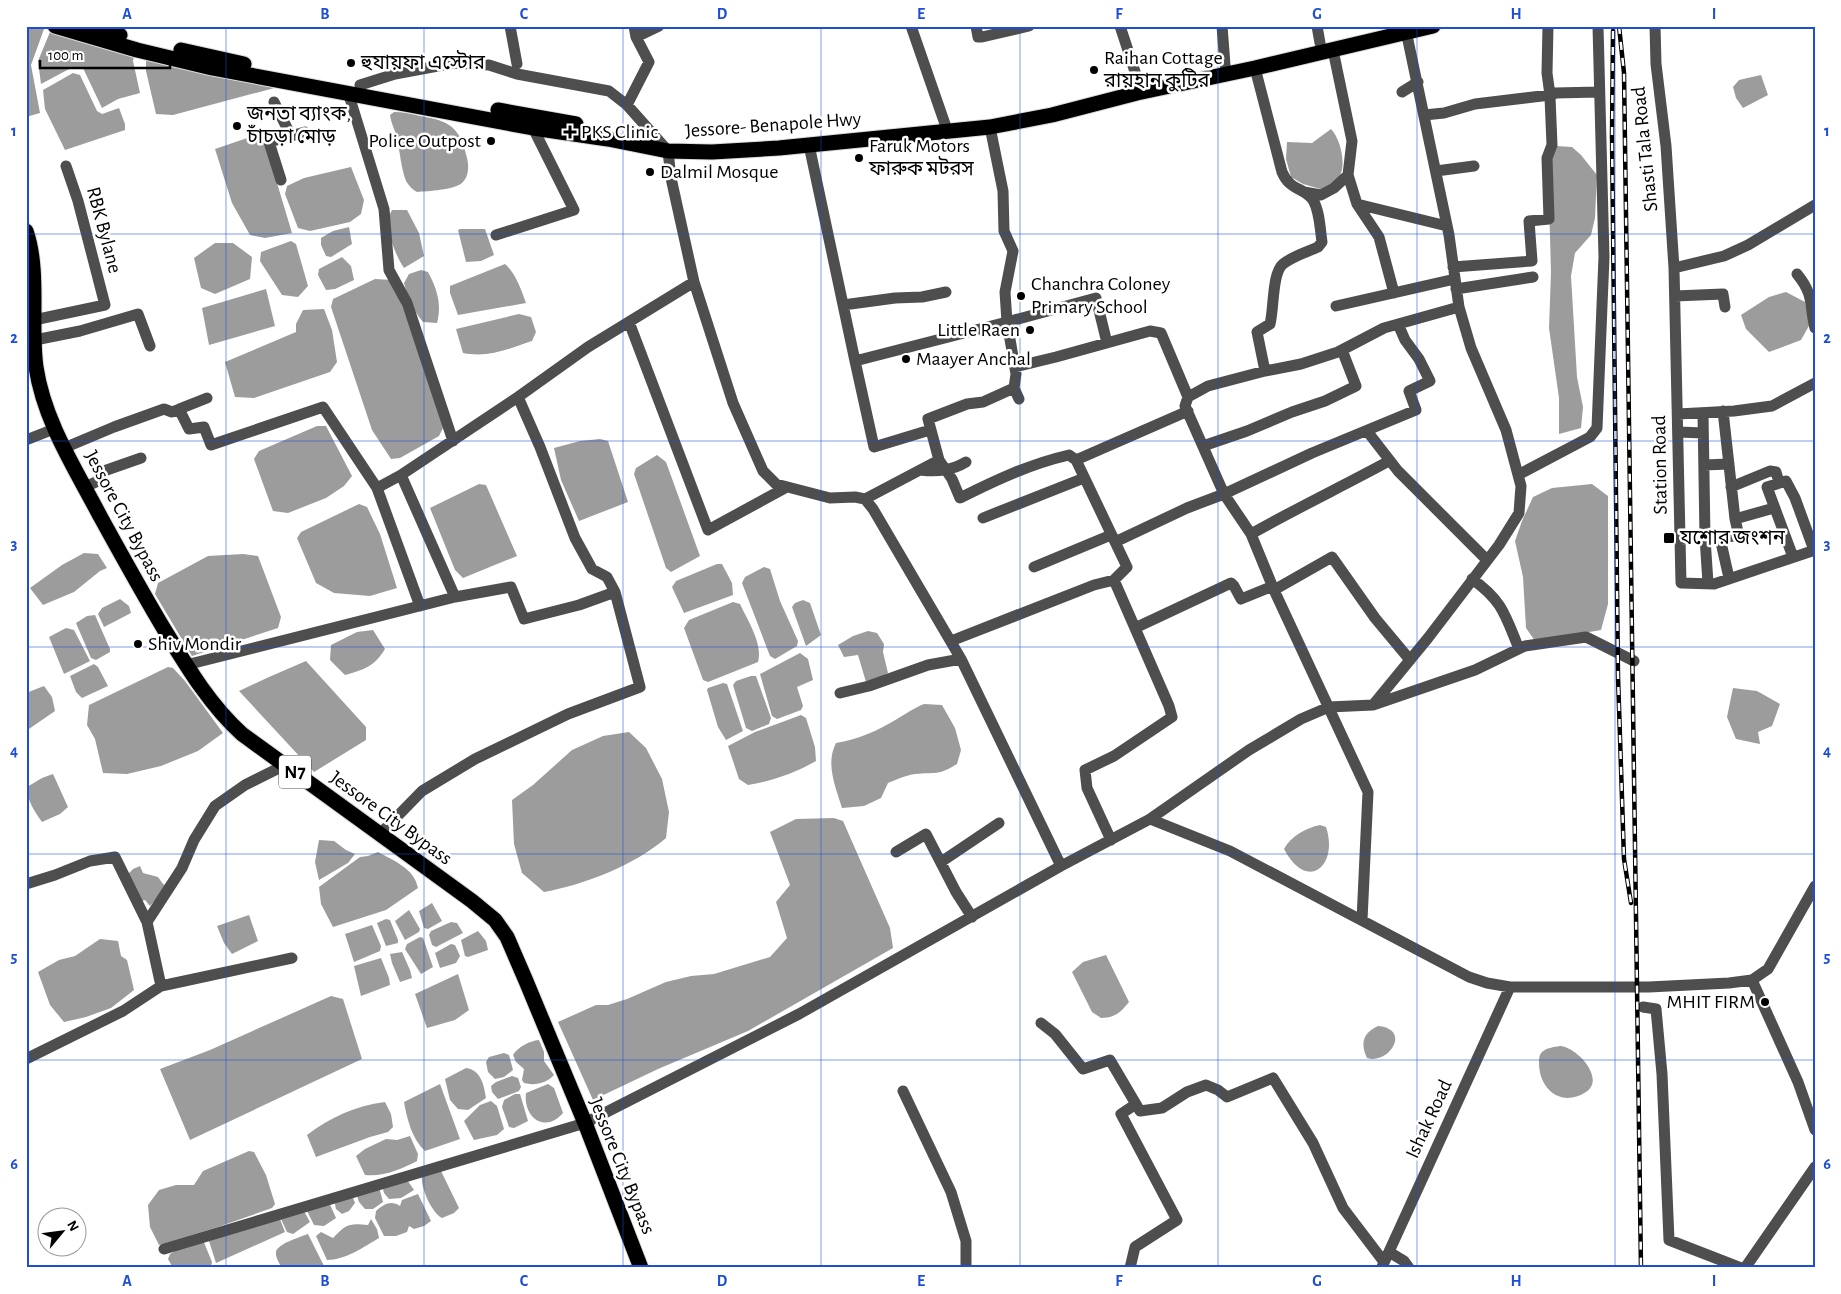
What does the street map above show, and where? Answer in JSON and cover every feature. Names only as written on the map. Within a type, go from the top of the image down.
[{"type":"highway","name":"Jessore- Benapole Hwy","points":[[55,26],[137,50],[212,68],[354,88],[601,128],[663,145],[945,124],[1020,112],[1225,65],[1434,26]]},
{"type":"highway","name":"Jessore- Benapole Hwy","points":[[93,26],[131,38],[217,58],[533,128],[608,139],[730,152],[990,127],[1255,68],[1390,26]]},
{"type":"highway","name":"Jessore City Bypass","points":[[26,231],[32,265],[36,366],[54,429],[137,584],[186,665],[230,723],[251,742],[472,901],[495,920],[507,937],[585,1122],[640,1268]]},
{"type":"street","points":[[510,26],[517,64]]},
{"type":"street","points":[[627,105],[649,62],[635,31],[659,26]]},
{"type":"street","points":[[910,26],[945,124]]},
{"type":"street","points":[[976,26],[978,37],[1029,26]]},
{"type":"street","points":[[1120,26],[1139,84]]},
{"type":"street","points":[[1222,26],[1225,65]]},
{"type":"street","points":[[1317,26],[1326,46],[1352,141],[1348,175],[1357,204],[1379,237],[1394,293]]},
{"type":"street","points":[[1424,115],[1475,104],[1550,95],[1547,73],[1548,26]]},
{"type":"street","points":[[1518,476],[1590,437],[1596,428],[1604,257],[1598,26]]},
{"type":"street","name":"Shasti Tala Road","points":[[1655,26],[1656,64],[1666,146],[1674,268]]},
{"type":"street","points":[[1373,705],[1499,545],[1519,512],[1521,486],[1506,430],[1471,348],[1459,308],[1447,226],[1406,30]]},
{"type":"street","points":[[453,441],[407,303],[389,270],[384,209],[354,88],[395,74],[454,63],[480,65],[564,84],[609,91],[627,105],[663,145],[694,282],[733,403],[763,471],[776,484],[830,498],[855,497],[865,499],[873,508],[961,659],[1061,866]]},
{"type":"street","points":[[1255,68],[1282,172],[1286,182],[1312,199],[1318,211],[1322,242],[1318,248],[1281,265],[1275,278],[1274,310],[1270,324],[1257,332],[1265,371]]},
{"type":"street","points":[[1402,92],[1418,82]]},
{"type":"street","points":[[1453,267],[1532,261],[1528,221],[1549,219],[1547,158],[1552,145],[1550,97],[1555,92],[1599,92]]},
{"type":"street","points":[[274,102],[291,136]]},
{"type":"street","points":[[990,127],[1003,191],[1004,231],[1013,250],[1005,292],[1007,322],[1015,367],[1016,384],[1014,388],[1019,399]]},
{"type":"street","points":[[496,235],[574,210],[533,128]]},
{"type":"street","points":[[281,180],[269,142],[305,132]]},
{"type":"street","points":[[810,145],[874,446],[930,430]]},
{"type":"street","name":"RBK Bylane","points":[[66,166],[78,201],[109,322]]},
{"type":"street","points":[[1436,171],[1474,166]]},
{"type":"street","points":[[1301,192],[1321,194],[1334,188],[1348,175]]},
{"type":"street","points":[[1357,204],[1447,226]]},
{"type":"street","points":[[1674,268],[1724,256],[1748,245],[1815,205]]},
{"type":"street","name":"Station Road","points":[[1674,268],[1681,583],[1714,584],[1814,550]]},
{"type":"street","points":[[1797,274],[1807,286],[1812,303],[1815,328]]},
{"type":"street","points":[[1336,306],[1394,293],[1456,284],[1533,277]]},
{"type":"street","points":[[377,488],[401,476],[588,347],[694,282]]},
{"type":"street","points":[[843,305],[895,298],[922,297],[946,292]]},
{"type":"street","points":[[1675,296],[1723,294],[1726,307]]},
{"type":"street","points":[[855,361],[1096,298],[1107,343]]},
{"type":"street","name":"RBK Bylane","points":[[34,320],[104,305]]},
{"type":"street","points":[[1188,397],[1208,386],[1300,364],[1342,350],[1384,328],[1459,308]]},
{"type":"street","points":[[35,340],[80,331],[138,314],[150,346]]},
{"type":"street","points":[[629,322],[708,530],[787,487]]},
{"type":"street","points":[[1034,567],[1224,494],[1312,453],[1416,410],[1409,391],[1430,382],[1419,359],[1405,340],[1398,324]]},
{"type":"street","points":[[1015,367],[1150,331],[1161,333],[1188,397],[1185,406],[1224,494],[1251,534],[1273,588],[1368,792],[1362,920]]},
{"type":"street","points":[[1203,446],[1325,401],[1356,386],[1342,350]]},
{"type":"street","points":[[1678,414],[1723,412],[1772,406],[1815,383]]},
{"type":"street","points":[[950,641],[1094,585],[1114,580],[1127,567],[1076,460],[1069,455],[1034,464],[1004,476],[960,498],[952,479],[939,460],[928,420],[967,404],[983,402],[1014,388]]},
{"type":"street","points":[[380,834],[422,790],[475,759],[568,714],[640,687],[616,592],[607,577],[592,569],[575,538],[540,447],[518,397]]},
{"type":"street","points":[[64,448],[164,409],[172,412],[189,405],[206,398],[179,409],[189,429],[204,427],[211,445],[322,407],[377,488],[420,606]]},
{"type":"street","points":[[1076,460],[1188,411]]},
{"type":"street","points":[[1680,539],[1739,536],[1735,519],[1723,412]]},
{"type":"street","points":[[1703,413],[1705,538],[1708,583]]},
{"type":"street","points":[[26,440],[54,429]]},
{"type":"street","points":[[1367,431],[1389,461],[1487,560]]},
{"type":"street","points":[[1679,432],[1703,432]]},
{"type":"street","points":[[85,487],[98,481],[100,472],[141,458]]},
{"type":"street","points":[[865,499],[939,460]]},
{"type":"street","points":[[1251,534],[1389,461]]},
{"type":"street","points":[[920,470],[935,472],[956,468],[966,462]]},
{"type":"street","points":[[1704,465],[1729,464]]},
{"type":"street","points":[[1731,487],[1770,471],[1776,472],[1779,482]]},
{"type":"street","points":[[401,476],[455,597]]},
{"type":"street","points":[[983,518],[1084,478]]},
{"type":"street","points":[[1794,557],[1767,487],[1779,482],[1786,481],[1795,498],[1814,550]]},
{"type":"street","points":[[1735,519],[1774,508]]},
{"type":"street","points":[[1720,538],[1730,578]]},
{"type":"street","points":[[1135,628],[1231,584],[1241,599],[1273,588],[1332,557],[1375,618],[1410,660]]},
{"type":"street","points":[[1472,579],[1489,591],[1496,600],[1502,609],[1519,649]]},
{"type":"street","points":[[1111,840],[1087,788],[1085,770],[1114,756],[1172,717],[1169,706],[1114,580]]},
{"type":"street","points":[[186,665],[455,597],[511,587],[524,620],[580,605],[616,592]]},
{"type":"street","points":[[164,1249],[585,1122],[799,1014],[1061,866],[1150,819],[1249,750],[1301,719],[1329,707],[1373,705],[1475,670],[1525,646],[1586,637],[1634,661]]},
{"type":"street","points":[[840,693],[870,686],[928,665],[961,659]]},
{"type":"street","points":[[147,922],[182,868],[194,840],[215,806],[245,785],[286,766]]},
{"type":"street","points":[[1150,819],[1230,851],[1469,976],[1487,983],[1510,987],[1644,987],[1729,983],[1752,980],[1768,970],[1815,886]]},
{"type":"street","points":[[941,862],[999,823]]},
{"type":"street","points":[[896,852],[926,834],[956,892],[972,917]]},
{"type":"street","points":[[26,884],[55,876],[90,861],[116,857],[147,922],[161,986]]},
{"type":"street","points":[[26,1059],[123,1011],[161,986],[292,958]]},
{"type":"street","points":[[1752,980],[1798,1082],[1815,1130]]},
{"type":"street","name":"Ishak Road","points":[[1385,1261],[1510,987]]},
{"type":"street","points":[[1643,1007],[1656,1009],[1662,1074],[1669,1240],[1741,1268]]},
{"type":"street","points":[[1042,1023],[1055,1034],[1083,1070],[1110,1060],[1140,1111],[1162,1108],[1188,1092],[1206,1085],[1218,1090],[1227,1098],[1273,1078],[1313,1143],[1342,1208],[1385,1261],[1404,1261],[1409,1268]]},
{"type":"street","points":[[903,1091],[951,1192],[966,1241],[966,1268]]},
{"type":"street","points":[[1130,1268],[1135,1247],[1177,1220],[1121,1114],[1136,1104]]},
{"type":"street","points":[[1745,1268],[1815,1167]]},
{"type":"shaded area","points":[[26,26],[38,26],[44,29],[31,65],[40,113],[26,117]]},
{"type":"shaded area","points":[[57,31],[135,53],[133,61],[140,93],[118,99],[102,108],[83,68],[71,68],[41,84],[38,61],[50,32]]},
{"type":"shaded area","points":[[146,60],[278,87],[173,115],[156,114],[146,71]]},
{"type":"shaded area","points":[[73,73],[80,75],[97,111],[102,114],[119,108],[125,124],[125,130],[65,150],[45,109],[43,90]]},
{"type":"shaded area","points":[[1761,75],[1768,95],[1743,108],[1736,98],[1733,87],[1739,80]]},
{"type":"shaded area","points":[[394,112],[439,120],[457,132],[468,161],[467,175],[462,183],[447,189],[428,191],[417,192],[411,188],[404,176],[397,138],[390,115]]},
{"type":"shaded area","points":[[1331,129],[1338,140],[1343,162],[1337,180],[1324,190],[1303,184],[1291,177],[1286,159],[1287,142],[1312,143]]},
{"type":"shaded area","points":[[262,133],[292,233],[265,238],[250,235],[232,203],[215,149]]},
{"type":"shaded area","points":[[1556,146],[1572,147],[1597,175],[1595,218],[1591,235],[1575,253],[1571,276],[1577,377],[1583,407],[1581,428],[1559,434],[1559,398],[1549,328],[1551,272],[1548,166]]},
{"type":"shaded area","points":[[351,167],[364,200],[361,214],[350,222],[310,231],[298,228],[285,194],[287,186],[304,178]]},
{"type":"shaded area","points":[[392,210],[407,210],[419,233],[424,256],[404,268],[394,248],[389,231]]},
{"type":"shaded area","points":[[349,227],[352,244],[331,257],[326,256],[321,245],[321,238],[333,231]]},
{"type":"shaded area","points":[[485,229],[494,255],[481,261],[466,262],[458,230]]},
{"type":"shaded area","points":[[291,241],[296,244],[308,286],[298,297],[282,295],[260,261],[261,252]]},
{"type":"shaded area","points":[[215,243],[233,243],[252,257],[250,279],[215,294],[201,288],[194,258]]},
{"type":"shaded area","points":[[342,257],[351,266],[354,280],[335,289],[326,290],[318,275],[319,269]]},
{"type":"shaded area","points":[[505,264],[515,277],[526,303],[458,315],[450,293],[450,286]]},
{"type":"shaded area","points":[[421,270],[428,272],[434,284],[439,303],[437,323],[423,322],[409,299],[404,283],[409,274]]},
{"type":"shaded area","points":[[375,279],[393,280],[443,428],[439,436],[400,458],[391,459],[372,430],[331,307],[333,299]]},
{"type":"shaded area","points":[[266,289],[275,326],[209,345],[202,308]]},
{"type":"shaded area","points":[[1786,292],[1805,302],[1810,324],[1801,340],[1769,352],[1746,329],[1741,315],[1769,297]]},
{"type":"shaded area","points":[[324,309],[332,330],[337,362],[330,372],[254,398],[235,397],[225,362],[296,332],[296,324],[303,310]]},
{"type":"shaded area","points":[[519,314],[531,317],[536,332],[532,341],[490,354],[463,353],[456,329]]},
{"type":"shaded area","points":[[317,426],[326,426],[352,476],[344,486],[326,498],[288,513],[273,511],[254,459],[259,451]]},
{"type":"shaded area","points":[[600,439],[608,441],[628,502],[579,521],[561,480],[554,448],[580,441]]},
{"type":"shaded area","points":[[657,455],[666,462],[700,556],[671,572],[666,568],[634,474],[636,468]]},
{"type":"shaded area","points":[[479,484],[486,485],[517,556],[463,578],[455,570],[430,508]]},
{"type":"shaded area","points":[[1592,484],[1608,496],[1608,604],[1601,630],[1535,641],[1526,628],[1523,577],[1515,541],[1522,521],[1533,497],[1552,488]]},
{"type":"shaded area","points":[[359,504],[367,507],[380,534],[397,588],[370,596],[334,593],[316,583],[297,538],[301,532]]},
{"type":"shaded area","points":[[84,553],[98,554],[107,568],[100,571],[74,592],[43,605],[30,588],[62,565]]},
{"type":"shaded area","points":[[243,554],[258,556],[281,617],[278,628],[192,656],[155,594],[158,583],[208,556]]},
{"type":"shaded area","points":[[717,564],[722,564],[732,583],[733,595],[684,613],[672,587],[676,581]]},
{"type":"shaded area","points":[[764,567],[770,569],[780,601],[798,641],[797,646],[775,659],[770,656],[742,583],[745,577]]},
{"type":"shaded area","points":[[120,599],[129,606],[131,613],[104,627],[98,614],[102,608]]},
{"type":"shaded area","points":[[803,600],[810,603],[821,635],[806,646],[792,607],[795,603]]},
{"type":"shaded area","points":[[733,602],[740,604],[757,640],[758,662],[708,682],[703,680],[684,628],[689,620]]},
{"type":"shaded area","points":[[95,615],[110,649],[110,652],[96,660],[91,658],[76,623],[87,616]]},
{"type":"shaded area","points":[[66,628],[74,630],[90,661],[64,674],[49,637]]},
{"type":"shaded area","points":[[373,630],[385,649],[373,664],[345,675],[330,660],[331,645],[357,632]]},
{"type":"shaded area","points":[[868,631],[877,633],[884,644],[883,652],[888,673],[872,682],[866,682],[858,655],[844,657],[838,645],[853,636]]},
{"type":"shaded area","points":[[800,653],[808,659],[813,680],[797,687],[803,706],[801,710],[777,719],[772,716],[760,674]]},
{"type":"shaded area","points":[[306,661],[366,727],[366,740],[314,772],[239,691]]},
{"type":"shaded area","points":[[94,664],[98,667],[108,686],[82,698],[76,692],[70,676]]},
{"type":"shaded area","points":[[168,667],[173,668],[185,681],[223,733],[198,751],[161,766],[127,774],[103,773],[95,739],[87,725],[89,705]]},
{"type":"shaded area","points":[[756,676],[771,718],[769,724],[752,731],[746,728],[733,685],[736,681]]},
{"type":"shaded area","points":[[723,683],[727,684],[743,731],[726,740],[718,727],[707,690]]},
{"type":"shaded area","points":[[44,686],[52,697],[55,711],[26,731],[26,693]]},
{"type":"shaded area","points":[[1733,688],[1757,691],[1780,704],[1772,726],[1758,732],[1760,744],[1736,739],[1727,717]]},
{"type":"shaded area","points":[[924,704],[942,705],[955,728],[961,750],[957,764],[941,772],[908,775],[888,783],[881,798],[864,806],[842,808],[831,768],[831,759],[836,743],[852,740],[875,731]]},
{"type":"shaded area","points":[[801,715],[806,718],[815,747],[816,761],[792,773],[766,781],[748,785],[739,779],[728,746],[755,732]]},
{"type":"shaded area","points":[[629,732],[646,748],[662,779],[669,812],[666,838],[624,865],[592,879],[544,892],[522,873],[514,844],[512,800],[533,785],[572,750],[603,736]]},
{"type":"shaded area","points":[[53,774],[68,807],[60,814],[42,822],[30,802],[27,787]]},
{"type":"shaded area","points":[[834,818],[843,821],[890,928],[893,948],[748,1031],[658,1069],[593,1100],[558,1022],[596,1005],[608,1005],[627,999],[666,982],[691,976],[714,974],[770,957],[787,938],[776,902],[790,885],[770,832],[796,819]]},
{"type":"shaded area","points":[[1320,825],[1326,827],[1329,841],[1328,853],[1324,863],[1319,869],[1311,872],[1302,870],[1293,862],[1284,849],[1299,833]]},
{"type":"shaded area","points":[[319,840],[334,841],[355,854],[348,863],[319,880],[315,862]]},
{"type":"shaded area","points":[[378,852],[408,870],[416,881],[418,888],[386,910],[333,927],[321,904],[319,887],[360,857]]},
{"type":"shaded area","points":[[140,866],[143,873],[158,877],[167,886],[150,906],[145,900],[142,901],[128,874]]},
{"type":"shaded area","points":[[432,903],[442,921],[428,929],[424,928],[419,911]]},
{"type":"shaded area","points":[[409,910],[420,929],[419,932],[405,940],[395,921]]},
{"type":"shaded area","points":[[249,915],[258,941],[232,954],[224,943],[217,926]]},
{"type":"shaded area","points":[[386,919],[390,920],[398,943],[386,946],[377,923]]},
{"type":"shaded area","points":[[451,922],[457,923],[463,933],[436,947],[432,945],[429,935],[431,931]]},
{"type":"shaded area","points":[[372,925],[381,946],[380,951],[354,962],[345,934]]},
{"type":"shaded area","points":[[478,931],[486,941],[488,950],[468,957],[465,956],[461,940]]},
{"type":"shaded area","points":[[420,937],[423,938],[433,967],[421,974],[405,949],[407,944]]},
{"type":"shaded area","points":[[100,939],[118,941],[121,956],[127,960],[134,990],[111,1008],[64,1022],[50,1005],[38,972],[59,960],[75,956]]},
{"type":"shaded area","points":[[451,944],[455,945],[460,956],[456,963],[440,968],[435,953]]},
{"type":"shaded area","points":[[402,952],[412,978],[400,982],[390,954]]},
{"type":"shaded area","points":[[1106,955],[1129,1002],[1117,1014],[1101,1018],[1092,1012],[1072,972],[1083,962]]},
{"type":"shaded area","points":[[381,958],[390,985],[361,996],[354,966]]},
{"type":"shaded area","points":[[458,974],[469,1010],[455,1020],[427,1028],[415,994]]},
{"type":"shaded area","points":[[331,996],[343,999],[362,1059],[190,1140],[160,1069],[210,1050]]},
{"type":"shaded area","points":[[1378,1026],[1394,1033],[1394,1046],[1383,1056],[1375,1059],[1367,1058],[1363,1043],[1364,1039],[1369,1032]]},
{"type":"shaded area","points":[[539,1040],[544,1052],[544,1061],[554,1075],[540,1083],[524,1083],[522,1080],[524,1069],[516,1062],[513,1055],[524,1045]]},
{"type":"shaded area","points":[[1560,1046],[1574,1052],[1591,1072],[1593,1079],[1591,1086],[1586,1092],[1568,1098],[1560,1097],[1547,1088],[1543,1081],[1539,1060],[1541,1053]]},
{"type":"shaded area","points":[[504,1053],[509,1055],[513,1070],[504,1077],[495,1079],[488,1072],[486,1062],[489,1057]]},
{"type":"shaded area","points":[[466,1068],[471,1069],[481,1079],[486,1098],[468,1110],[458,1109],[450,1100],[445,1079]]},
{"type":"shaded area","points":[[512,1076],[518,1078],[521,1087],[519,1091],[498,1099],[492,1092],[491,1086]]},
{"type":"shaded area","points":[[440,1084],[460,1139],[425,1151],[413,1135],[404,1102]]},
{"type":"shaded area","points":[[548,1084],[554,1088],[563,1113],[556,1119],[543,1122],[537,1120],[528,1109],[526,1093]]},
{"type":"shaded area","points":[[515,1094],[520,1094],[528,1121],[514,1128],[509,1127],[502,1107],[504,1100]]},
{"type":"shaded area","points":[[491,1101],[497,1106],[504,1129],[497,1135],[474,1140],[464,1121],[480,1105]]},
{"type":"shaded area","points":[[385,1102],[391,1114],[393,1127],[388,1132],[316,1157],[307,1135],[344,1113],[364,1106]]},
{"type":"shaded area","points":[[410,1136],[418,1154],[417,1161],[386,1174],[365,1175],[356,1156],[365,1149],[386,1139],[397,1140]]},
{"type":"shaded area","points":[[249,1151],[254,1152],[266,1175],[275,1204],[272,1208],[159,1245],[150,1227],[148,1205],[159,1190],[176,1185],[194,1185],[203,1171]]},
{"type":"shaded area","points":[[440,1169],[459,1208],[454,1213],[442,1218],[434,1211],[425,1193],[422,1180],[422,1175]]},
{"type":"shaded area","points":[[403,1174],[414,1190],[401,1198],[389,1199],[384,1193],[382,1185]]},
{"type":"shaded area","points":[[379,1187],[383,1202],[373,1209],[365,1209],[359,1202],[356,1193]]},
{"type":"shaded area","points":[[418,1194],[431,1221],[424,1226],[414,1229],[409,1226],[407,1232],[396,1236],[384,1236],[375,1218],[376,1211],[388,1204],[394,1203],[400,1206],[402,1200]]},
{"type":"shaded area","points":[[352,1195],[355,1203],[349,1211],[342,1214],[336,1209],[334,1199]]},
{"type":"shaded area","points":[[328,1200],[336,1218],[324,1226],[314,1225],[306,1209]]},
{"type":"shaded area","points":[[304,1211],[310,1222],[293,1234],[287,1232],[281,1219]]},
{"type":"shaded area","points":[[278,1214],[285,1232],[216,1263],[209,1241]]},
{"type":"shaded area","points":[[371,1219],[377,1229],[379,1238],[341,1258],[327,1260],[316,1236],[321,1232],[333,1238],[345,1227],[356,1224],[368,1225]]},
{"type":"shaded area","points":[[308,1234],[325,1268],[282,1268],[276,1256],[277,1249],[289,1241]]},
{"type":"shaded area","points":[[195,1240],[203,1240],[212,1262],[211,1266],[173,1268],[168,1259],[170,1254]]},
{"type":"railway","points":[[1619,26],[1624,73],[1641,1268]]},
{"type":"railway","points":[[1613,31],[1612,136],[1618,676],[1624,859],[1631,903]]},
{"type":"place","name":"হুযায়ফা এস্টোর","points":[[351,63]]},
{"type":"place","name":"Raihan Cottage রায়হান কুটির","points":[[1094,70]]},
{"type":"place","name":"জনতা ব্যাংক, চাঁচড়া মোড়","points":[[237,126]]},
{"type":"place","name":"PKS Clinic","points":[[570,132]]},
{"type":"place","name":"Police Outpost","points":[[491,141]]},
{"type":"place","name":"Faruk Motors ফারুক মটরস","points":[[859,158]]},
{"type":"place","name":"Dalmil Mosque","points":[[650,172]]},
{"type":"place","name":"Chanchra Coloney Primary School","points":[[1021,296]]},
{"type":"place","name":"Little Raen","points":[[1030,330]]},
{"type":"place","name":"Maayer Anchal","points":[[906,359]]},
{"type":"place","name":"যশোর জংশন","points":[[1669,538]]},
{"type":"place","name":"Shiv Mondir","points":[[138,644]]},
{"type":"place","name":"MHIT FIRM","points":[[1765,1002]]}]
